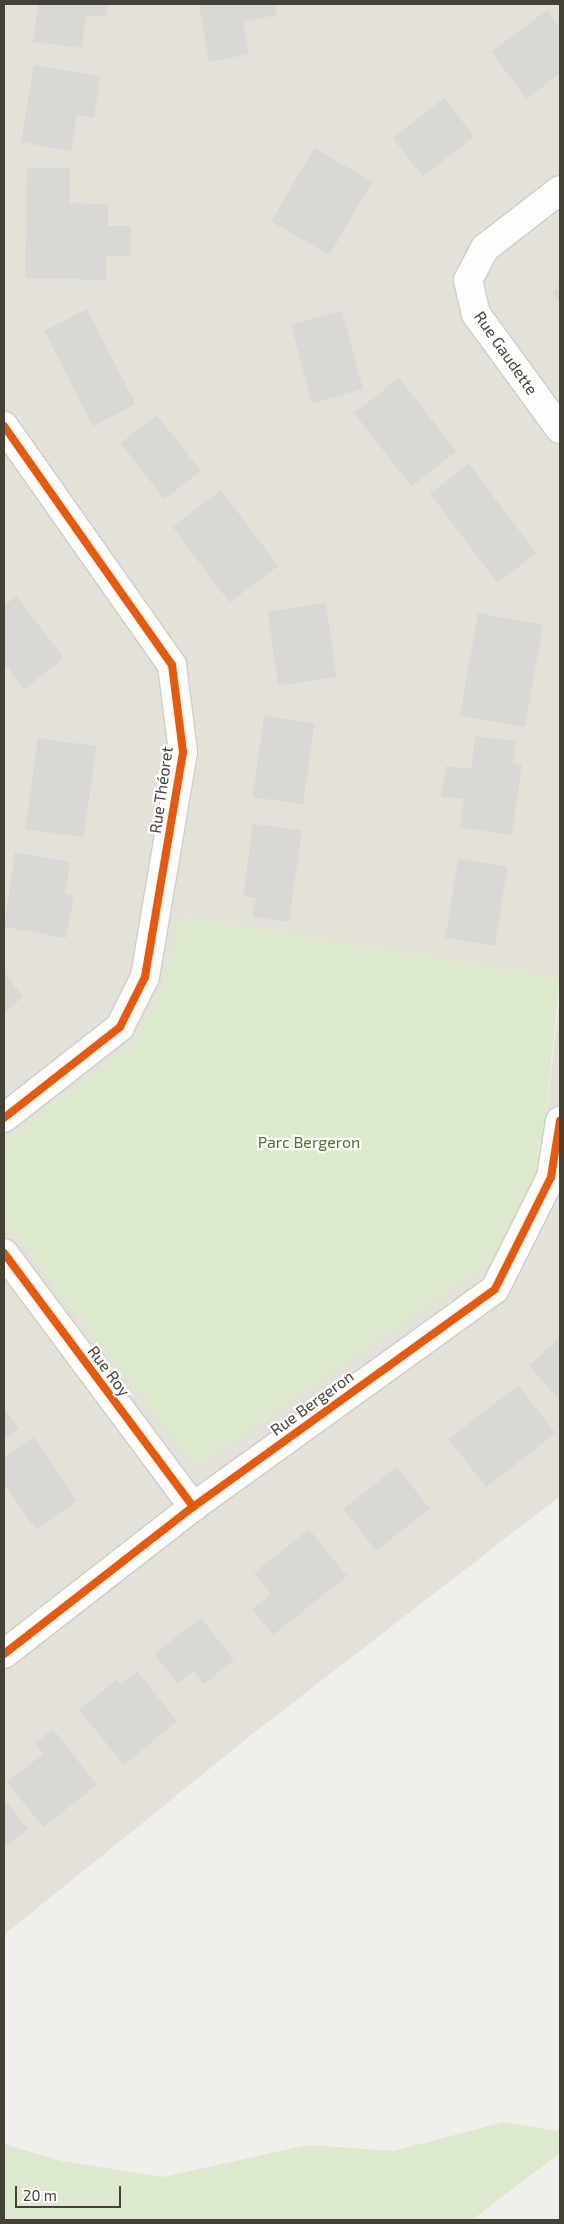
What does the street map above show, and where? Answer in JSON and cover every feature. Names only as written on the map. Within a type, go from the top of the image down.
[{"type":"street","name":"Rue Gaudette","points":[[560,190],[485,248],[468,280],[476,314],[560,429]]},
{"type":"street","name":"Rue Théoret","points":[[4,426],[172,665],[183,752],[141,985],[120,1027],[4,1118]]},
{"type":"street","name":"Rue Bergeron","points":[[4,1654],[193,1507],[495,1289],[550,1177],[560,1121]]},
{"type":"street","name":"Rue Roy","points":[[4,1253],[193,1507]]},
{"type":"shaded area","points":[[4,4],[560,4],[560,978],[182,916],[163,983],[133,1042],[4,1141]]},
{"type":"shaded area","points":[[560,995],[560,1496],[255,1732],[4,1935],[4,1222],[196,1467],[541,1159]]},
{"type":"green space","name":"Parc Bergeron","points":[[182,916],[560,978],[541,1159],[505,1252],[196,1468],[4,1222],[4,1141],[133,1042],[163,983]]},
{"type":"green space","points":[[504,2122],[557,2131],[560,2128],[560,2153],[472,2220],[4,2220],[4,2144],[62,2161],[162,2177],[308,2145],[394,2151]]},
{"type":"building","points":[[38,4],[108,4],[106,17],[86,15],[82,48],[33,42]]},
{"type":"building","points":[[199,4],[275,4],[277,15],[243,21],[249,54],[209,62]]},
{"type":"building","points":[[547,10],[560,28],[560,73],[527,99],[491,52]]},
{"type":"building","points":[[34,65],[100,76],[94,118],[77,115],[71,151],[21,142]]},
{"type":"building","points":[[444,98],[474,137],[423,177],[393,138]]},
{"type":"building","points":[[314,148],[372,182],[330,255],[272,222]]},
{"type":"building","points":[[27,168],[70,168],[70,203],[108,204],[108,226],[131,226],[130,256],[106,256],[106,280],[25,278]]},
{"type":"building","points":[[560,287],[560,304],[552,292]]},
{"type":"building","points":[[87,309],[136,404],[93,426],[44,331]]},
{"type":"building","points":[[342,311],[363,389],[312,403],[291,325]]},
{"type":"building","points":[[399,378],[456,451],[411,486],[354,413]]},
{"type":"building","points":[[157,415],[201,471],[164,499],[121,443]]},
{"type":"building","points":[[469,464],[536,553],[497,583],[430,493]]},
{"type":"building","points":[[221,490],[278,566],[229,603],[172,527]]},
{"type":"building","points":[[16,596],[64,658],[24,689],[4,663],[4,606]]},
{"type":"building","points":[[326,603],[336,677],[278,685],[268,611]]},
{"type":"building","points":[[478,613],[543,624],[525,727],[460,715]]},
{"type":"building","points":[[264,716],[315,723],[303,804],[253,797]]},
{"type":"building","points":[[475,736],[516,741],[513,763],[522,764],[512,835],[460,828],[464,799],[441,797],[446,766],[471,769]]},
{"type":"building","points":[[38,738],[96,746],[84,837],[25,829]]},
{"type":"building","points":[[253,824],[302,830],[289,922],[253,917],[256,898],[243,896]]},
{"type":"building","points":[[15,852],[70,862],[65,894],[74,896],[66,938],[4,927]]},
{"type":"building","points":[[458,859],[507,867],[495,946],[445,938]]},
{"type":"building","points":[[4,972],[23,997],[4,1012]]},
{"type":"building","points":[[560,1338],[560,1401],[529,1365]]},
{"type":"building","points":[[518,1385],[556,1433],[486,1487],[449,1439]]},
{"type":"building","points":[[4,1408],[19,1428],[4,1440]]},
{"type":"building","points":[[34,1437],[77,1501],[36,1530],[4,1483],[4,1458]]},
{"type":"building","points":[[397,1467],[430,1509],[376,1551],[343,1509]]},
{"type":"building","points":[[309,1529],[347,1576],[273,1635],[252,1609],[271,1594],[254,1573]]},
{"type":"building","points":[[201,1618],[234,1660],[204,1684],[193,1671],[178,1684],[154,1654]]},
{"type":"building","points":[[137,1671],[177,1721],[124,1765],[79,1710],[116,1680],[120,1685]]},
{"type":"building","points":[[53,1729],[97,1785],[43,1827],[7,1782],[43,1754],[35,1743]]},
{"type":"building","points":[[4,1799],[28,1829],[4,1848]]},
{"type":"cycle path","points":[[4,426],[172,665],[183,752],[145,977],[120,1027],[4,1118]]},
{"type":"cycle path","points":[[4,1654],[193,1507],[495,1289],[551,1177],[560,1121]]},
{"type":"cycle path","points":[[4,1253],[193,1507]]}]
